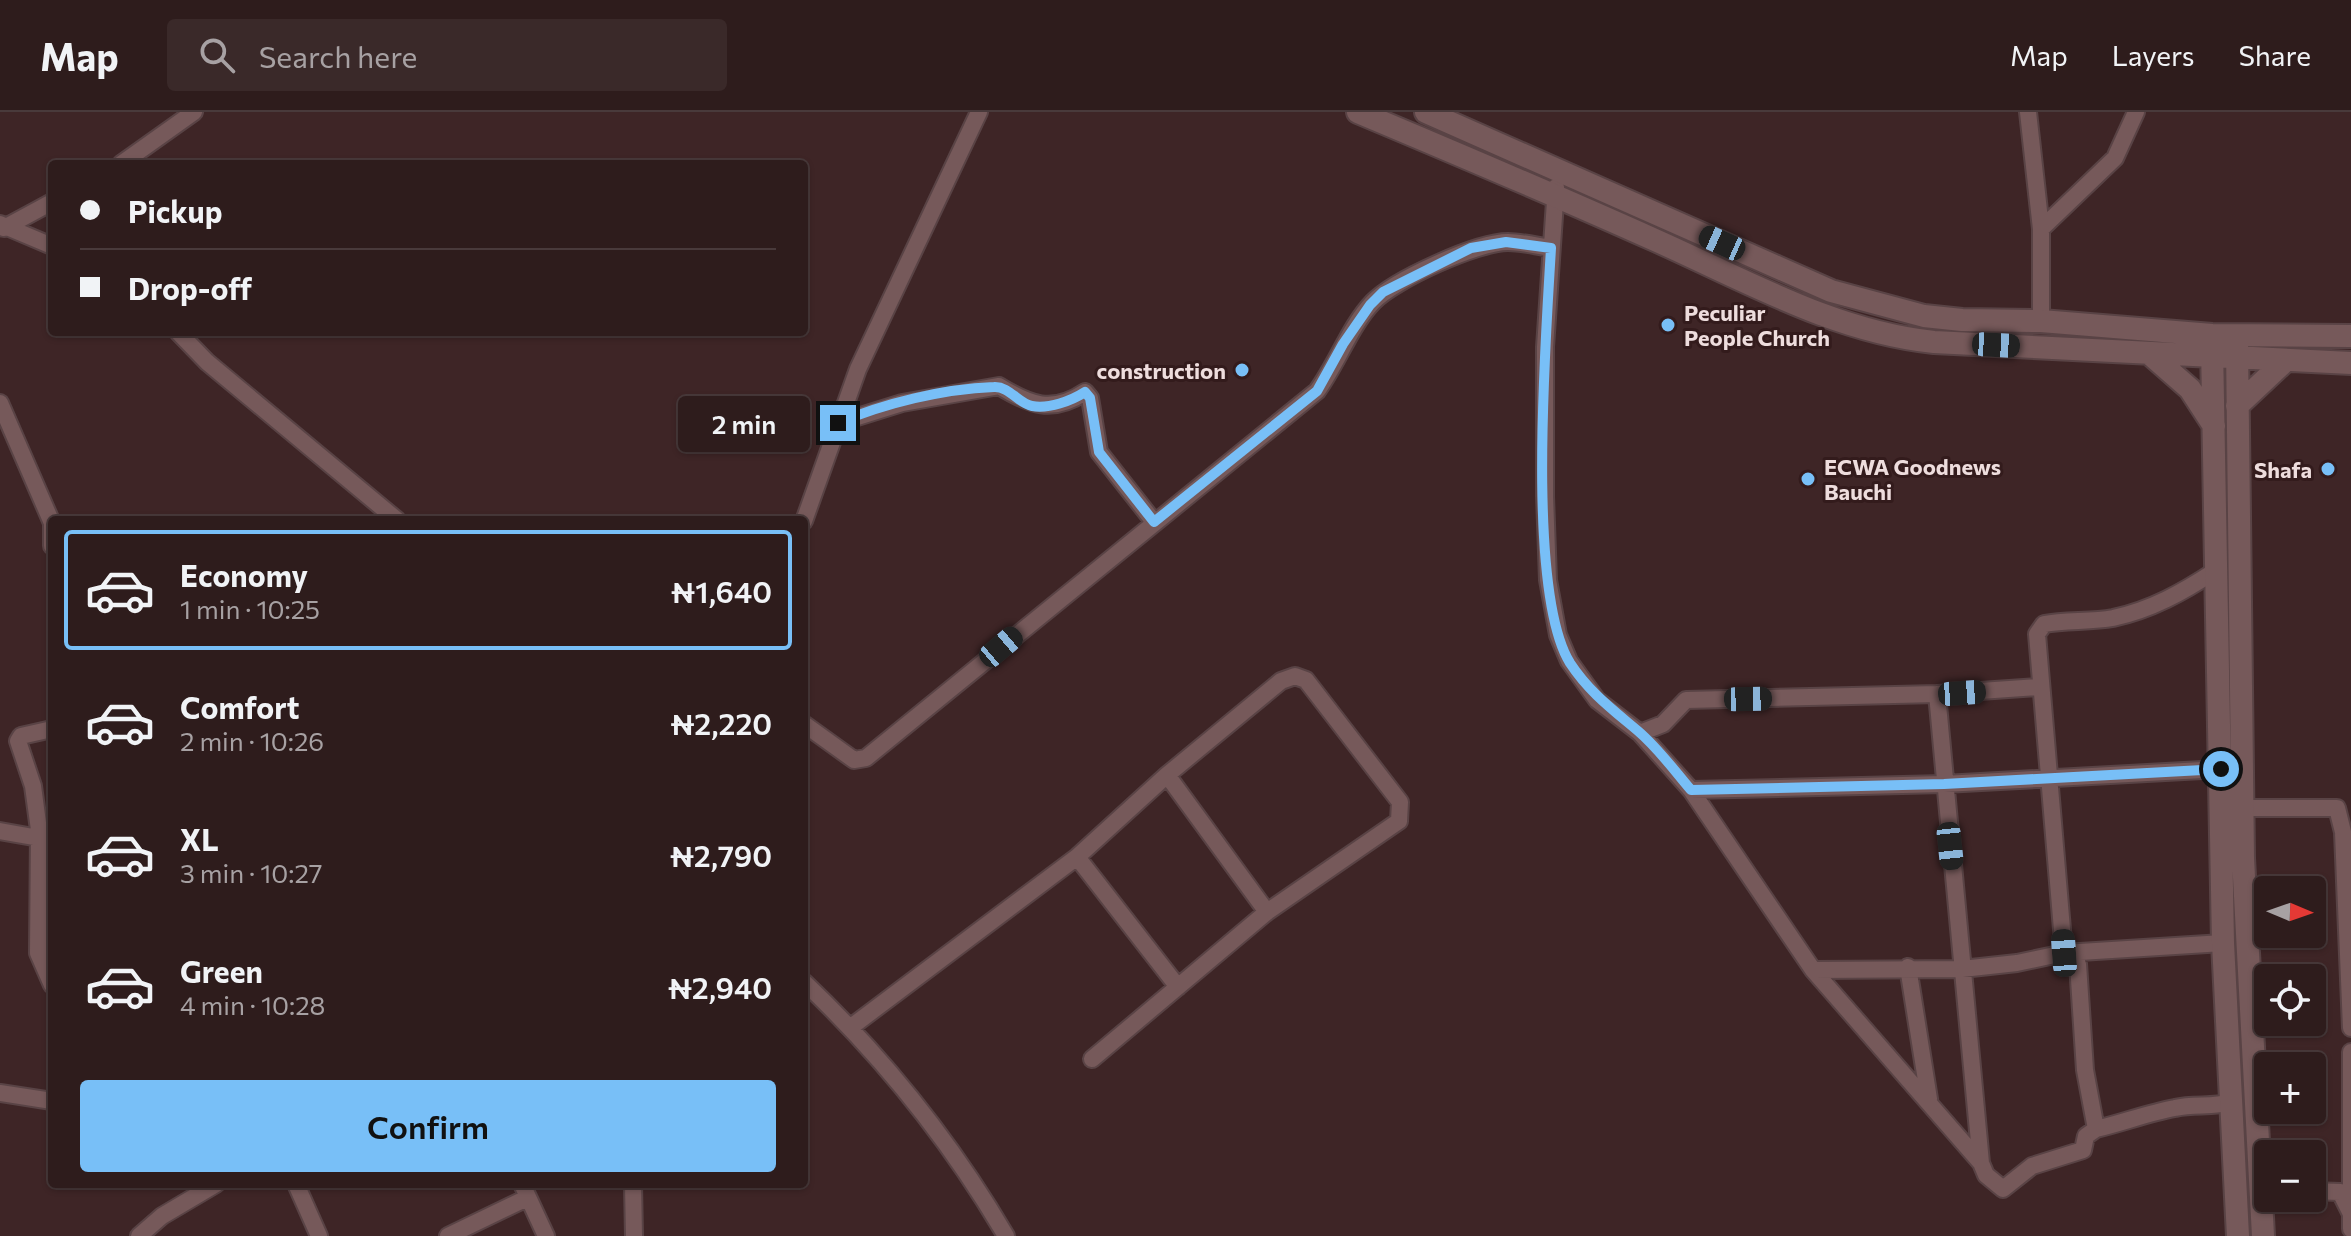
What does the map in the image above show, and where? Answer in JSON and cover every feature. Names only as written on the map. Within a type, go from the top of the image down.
[{"type":"street","points":[[127,160],[194,112]]},
{"type":"street","points":[[806,516],[858,369],[979,112]]},
{"type":"street","points":[[1358,112],[1554,194],[1816,313],[1873,331],[1934,342],[2351,363]]},
{"type":"street","points":[[1426,112],[1857,301],[1924,316],[2041,321],[2212,335],[2351,336]]},
{"type":"street","points":[[2028,112],[2041,229],[2041,321]]},
{"type":"street","points":[[2041,229],[2115,158],[2136,112]]},
{"type":"street","points":[[1560,170],[1554,194],[1545,347],[1548,580],[1558,635],[1569,661],[1597,700],[1640,733],[1691,790],[1813,970],[1981,1163]]},
{"type":"street","points":[[2,226],[48,204]]},
{"type":"street","points":[[2,226],[48,244]]},
{"type":"street","points":[[808,727],[854,760],[866,758],[1317,391],[1343,344],[1383,292],[1471,248],[1506,242],[1551,248]]},
{"type":"street","points":[[2212,335],[2223,943],[2238,1236]]},
{"type":"street","points":[[2237,335],[2243,808],[2261,1140]]},
{"type":"street","points":[[182,336],[207,362],[392,516]]},
{"type":"street","points":[[2149,354],[2190,389],[2214,426]]},
{"type":"street","points":[[2237,406],[2285,361]]},
{"type":"street","points":[[838,423],[902,403],[999,386],[1031,406],[1071,401],[1085,392],[1090,398],[1099,452],[1154,522]]},
{"type":"street","points":[[0,403],[49,516]]},
{"type":"street","points":[[2096,1129],[2085,1070],[2078,964],[2064,953],[2051,776],[2039,687],[2037,634],[2044,624],[2111,618],[2150,606],[2177,596],[2215,571]]},
{"type":"street","points":[[851,1027],[1077,857],[1167,775],[1281,681],[1295,676],[1306,680],[1400,802],[1399,821],[1267,912],[1092,1059]]},
{"type":"street","points":[[1640,733],[1663,724],[1686,700],[1937,694],[2039,687]]},
{"type":"street","points":[[1937,694],[1981,1163],[1986,1175],[2003,1189],[2032,1166],[2083,1150],[2086,1136],[2096,1129],[2172,1108],[2201,1103],[2218,1106],[2230,1102]]},
{"type":"street","points":[[48,730],[21,736],[18,741],[33,786],[39,838],[38,953],[48,976]]},
{"type":"street","points":[[1691,790],[1944,784],[2221,769]]},
{"type":"street","points":[[1167,775],[1267,912]]},
{"type":"street","points":[[2243,808],[2337,808],[2343,832],[2351,1028]]},
{"type":"street","points":[[0,831],[39,838]]},
{"type":"street","points":[[1077,857],[1178,987]]},
{"type":"street","points":[[1813,970],[1962,969],[2017,963],[2064,953],[2223,943]]},
{"type":"street","points":[[1908,967],[1930,1102]]},
{"type":"street","points":[[808,986],[851,1027],[950,1147],[1006,1236]]},
{"type":"street","points":[[2351,1052],[2351,1229]]},
{"type":"street","points":[[0,1093],[48,1100]]},
{"type":"street","points":[[139,1236],[162,1216],[209,1188]]},
{"type":"street","points":[[298,1188],[319,1236]]},
{"type":"street","points":[[633,1188],[634,1236]]},
{"type":"street","points":[[448,1236],[524,1191],[546,1236]]},
{"type":"street","points":[[2326,1192],[2340,1192],[2351,1213]]},
{"type":"street","points":[[2263,1236],[2264,1212]]},
{"type":"place","name":"Peculiar People Church","points":[[1668,325]]},
{"type":"place","name":"construction","points":[[1242,370]]},
{"type":"place","name":"Shafa","points":[[2328,469]]},
{"type":"place","name":"ECWA Goodnews Bauchi","points":[[1808,479]]},
{"type":"route","points":[[838,423],[902,403],[999,386],[1031,406],[1071,401],[1085,392],[1090,398],[1099,452],[1154,522],[1317,391],[1329,375],[1343,344],[1383,292],[1471,248],[1506,242],[1551,248],[1545,347],[1545,496],[1548,580],[1558,635],[1569,661],[1597,700],[1640,733],[1691,790],[1944,784],[2221,769]]}]
